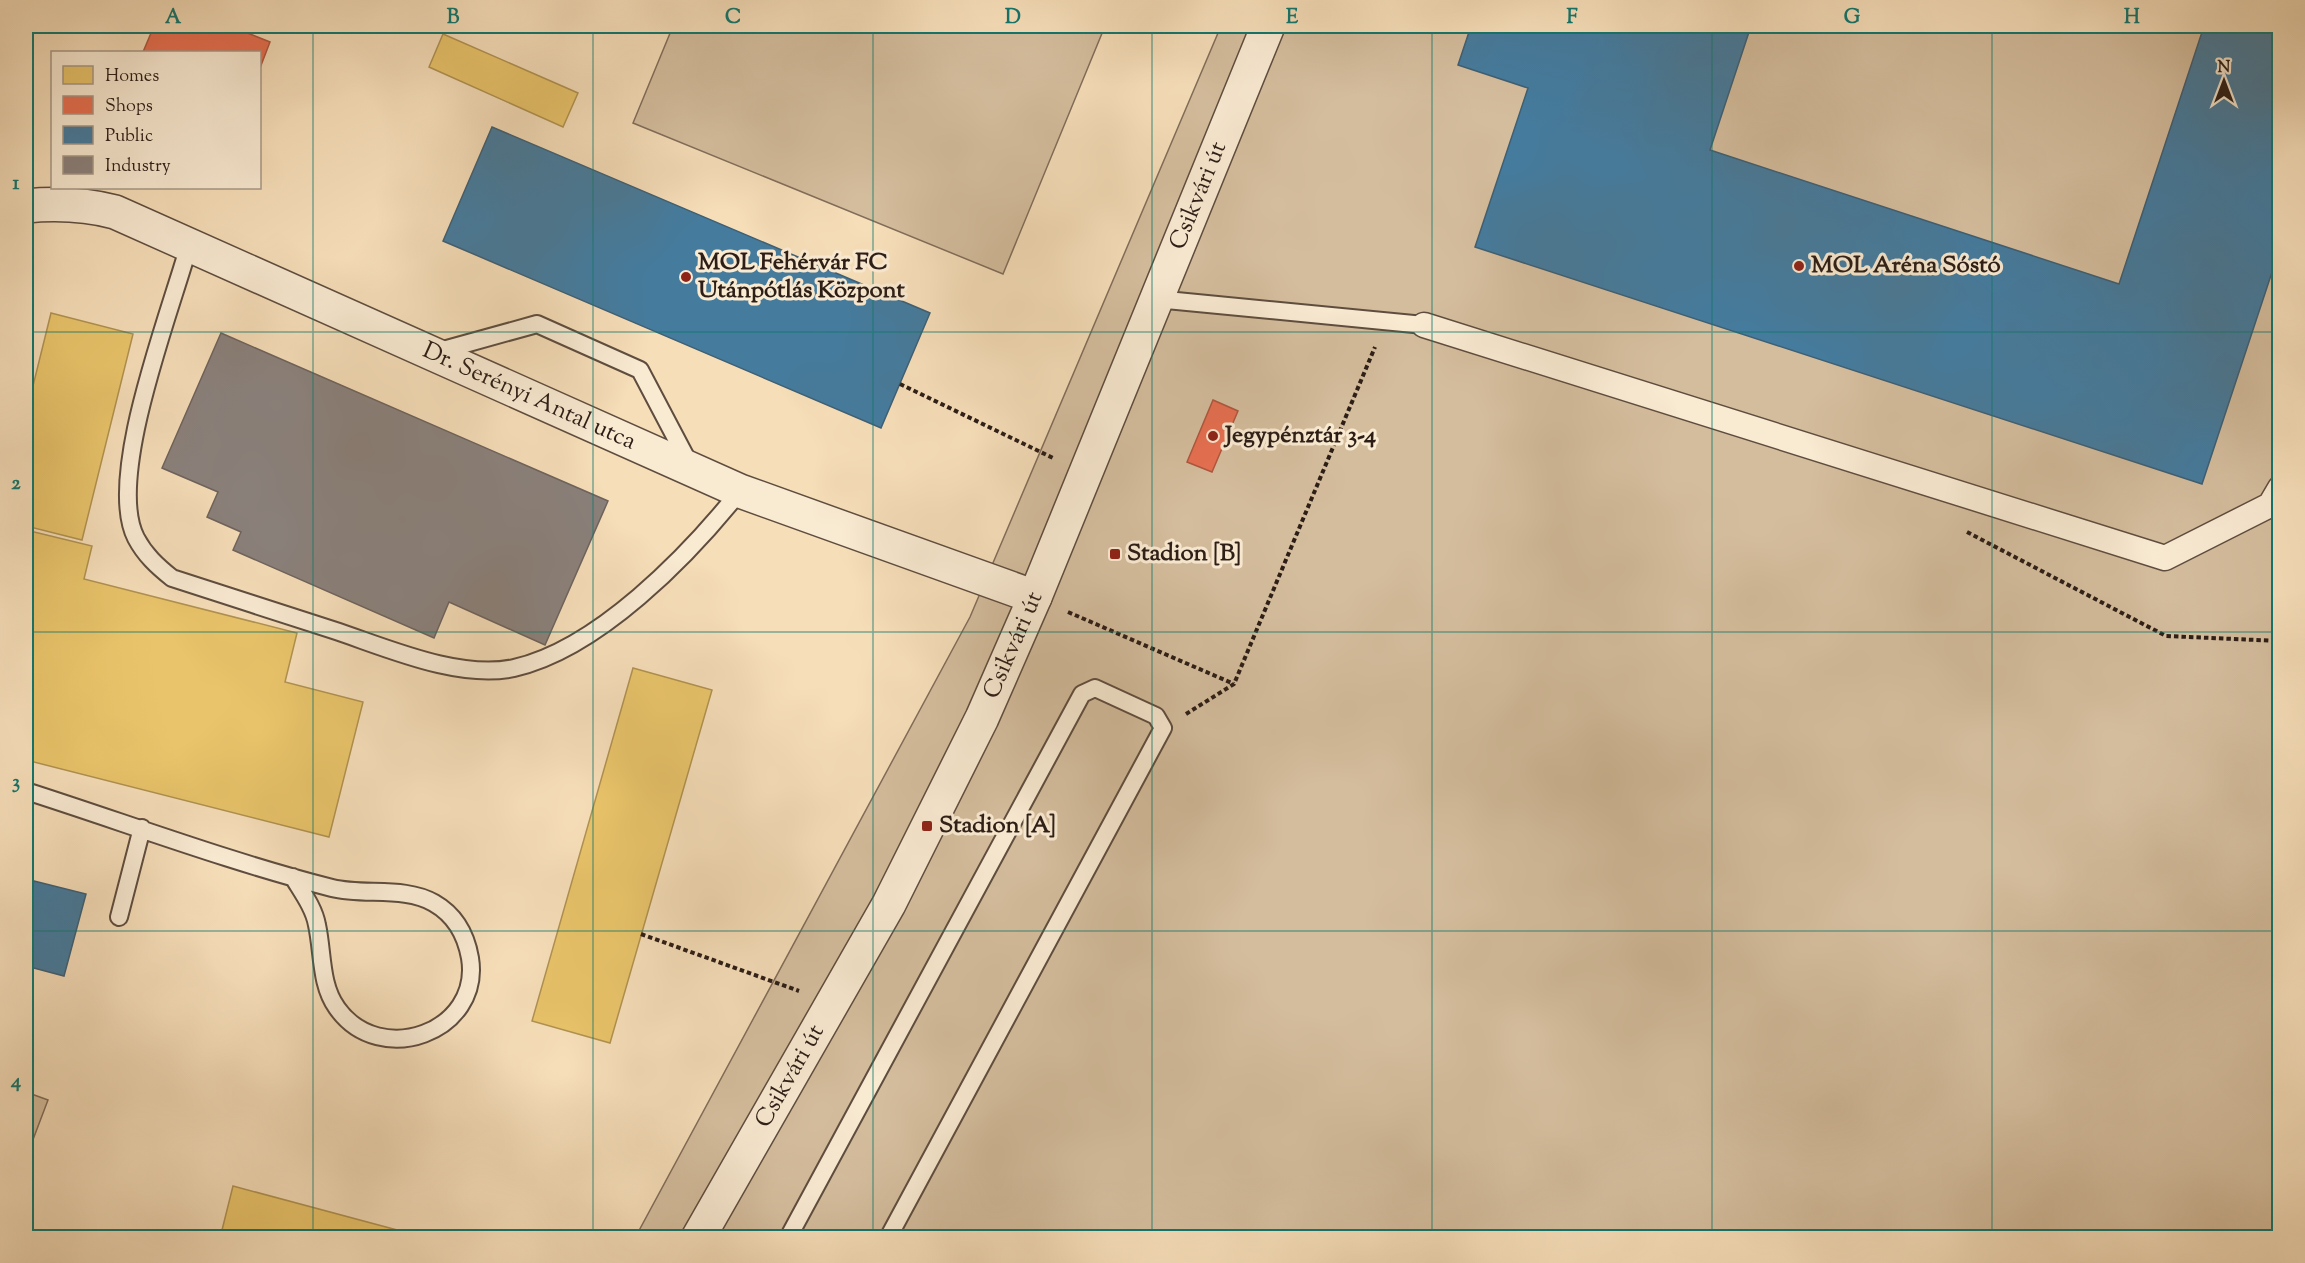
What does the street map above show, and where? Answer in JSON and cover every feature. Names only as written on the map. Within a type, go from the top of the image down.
[{"type":"street","name":"Csikvári út","points":[[698,1238],[889,904],[982,718],[1035,597],[1156,299],[1271,30]]},
{"type":"street","name":"Dr. Serényi Antal utca","points":[[26,206],[58,203],[90,205],[115,212],[740,490],[1035,597]]},
{"type":"street","points":[[1424,326],[2165,558],[2270,505],[2280,488]]},
{"type":"lane","points":[[189,245],[144,395],[129,460],[127,498],[134,536],[150,560],[172,578],[460,669],[513,668],[565,649],[631,604],[711,527],[740,490]]},
{"type":"lane","points":[[1156,299],[1424,326]]},
{"type":"lane","points":[[433,353],[537,324],[640,370],[692,469]]},
{"type":"lane","points":[[788,1238],[1082,694],[1095,688],[1156,716],[1163,729],[888,1238]]},
{"type":"lane","points":[[26,791],[293,877],[334,888],[419,897],[435,903],[454,920],[467,942],[471,967],[466,992],[454,1014],[428,1034],[403,1040],[377,1037],[354,1026],[336,1008],[326,983],[317,923],[293,877]]},
{"type":"lane","points":[[119,916],[142,828]]},
{"type":"path","points":[[1163,729],[1234,684],[1386,322]]},
{"type":"path","points":[[900,384],[1086,473]]},
{"type":"path","points":[[1956,526],[2166,636],[2280,641]]},
{"type":"path","points":[[1035,597],[1234,684]]},
{"type":"path","points":[[641,934],[771,979],[832,1005]]},
{"type":"shaded area","points":[[673,26],[1105,26],[1003,274],[633,123]]},
{"type":"shaded area","points":[[1221,26],[2279,26],[2279,1237],[635,1238],[970,617]]},
{"type":"shaded area","points":[[26,1092],[48,1100],[26,1158]]},
{"type":"building: Homes","points":[[443,34],[578,93],[563,127],[429,67]]},
{"type":"building: Homes","points":[[51,313],[133,334],[82,540],[26,526],[26,414]]},
{"type":"building: Homes","points":[[26,530],[92,546],[84,579],[297,633],[285,682],[363,702],[329,837],[26,760]]},
{"type":"building: Homes","points":[[633,668],[712,690],[610,1043],[532,1021]]},
{"type":"building: Homes","points":[[233,1186],[427,1238],[220,1238]]},
{"type":"building: Shops","points":[[154,26],[230,26],[270,42],[261,65],[261,51],[143,51]]},
{"type":"building: Shops","name":"Jegypénztár 3-4","points":[[1213,400],[1238,411],[1212,472],[1187,462]]},
{"type":"building: Public","name":"MOL Aréna Sóstó","points":[[1471,26],[1751,26],[1710,150],[2119,284],[2204,26],[2280,26],[2280,248],[2202,484],[1475,247],[1528,88],[1458,65]]},
{"type":"building: Public","name":"MOL Fehérvár FC Utánpótlás Központ","points":[[492,127],[930,313],[881,428],[443,241]]},
{"type":"building: Public","points":[[34,881],[86,894],[64,976],[26,966],[26,912]]},
{"type":"building: Industry","points":[[221,333],[608,501],[545,645],[449,602],[434,638],[233,550],[241,532],[207,517],[218,492],[162,468]]},
{"type":"place","name":"MOL Aréna Sóstó","points":[[1799,266]]},
{"type":"place","name":"MOL Fehérvár FC Utánpótlás Központ","points":[[686,277]]},
{"type":"place","name":"Jegypénztár 3-4","points":[[1213,436]]},
{"type":"place","name":"Stadion [B]","points":[[1115,554]]},
{"type":"place","name":"Stadion [A]","points":[[927,826]]}]
